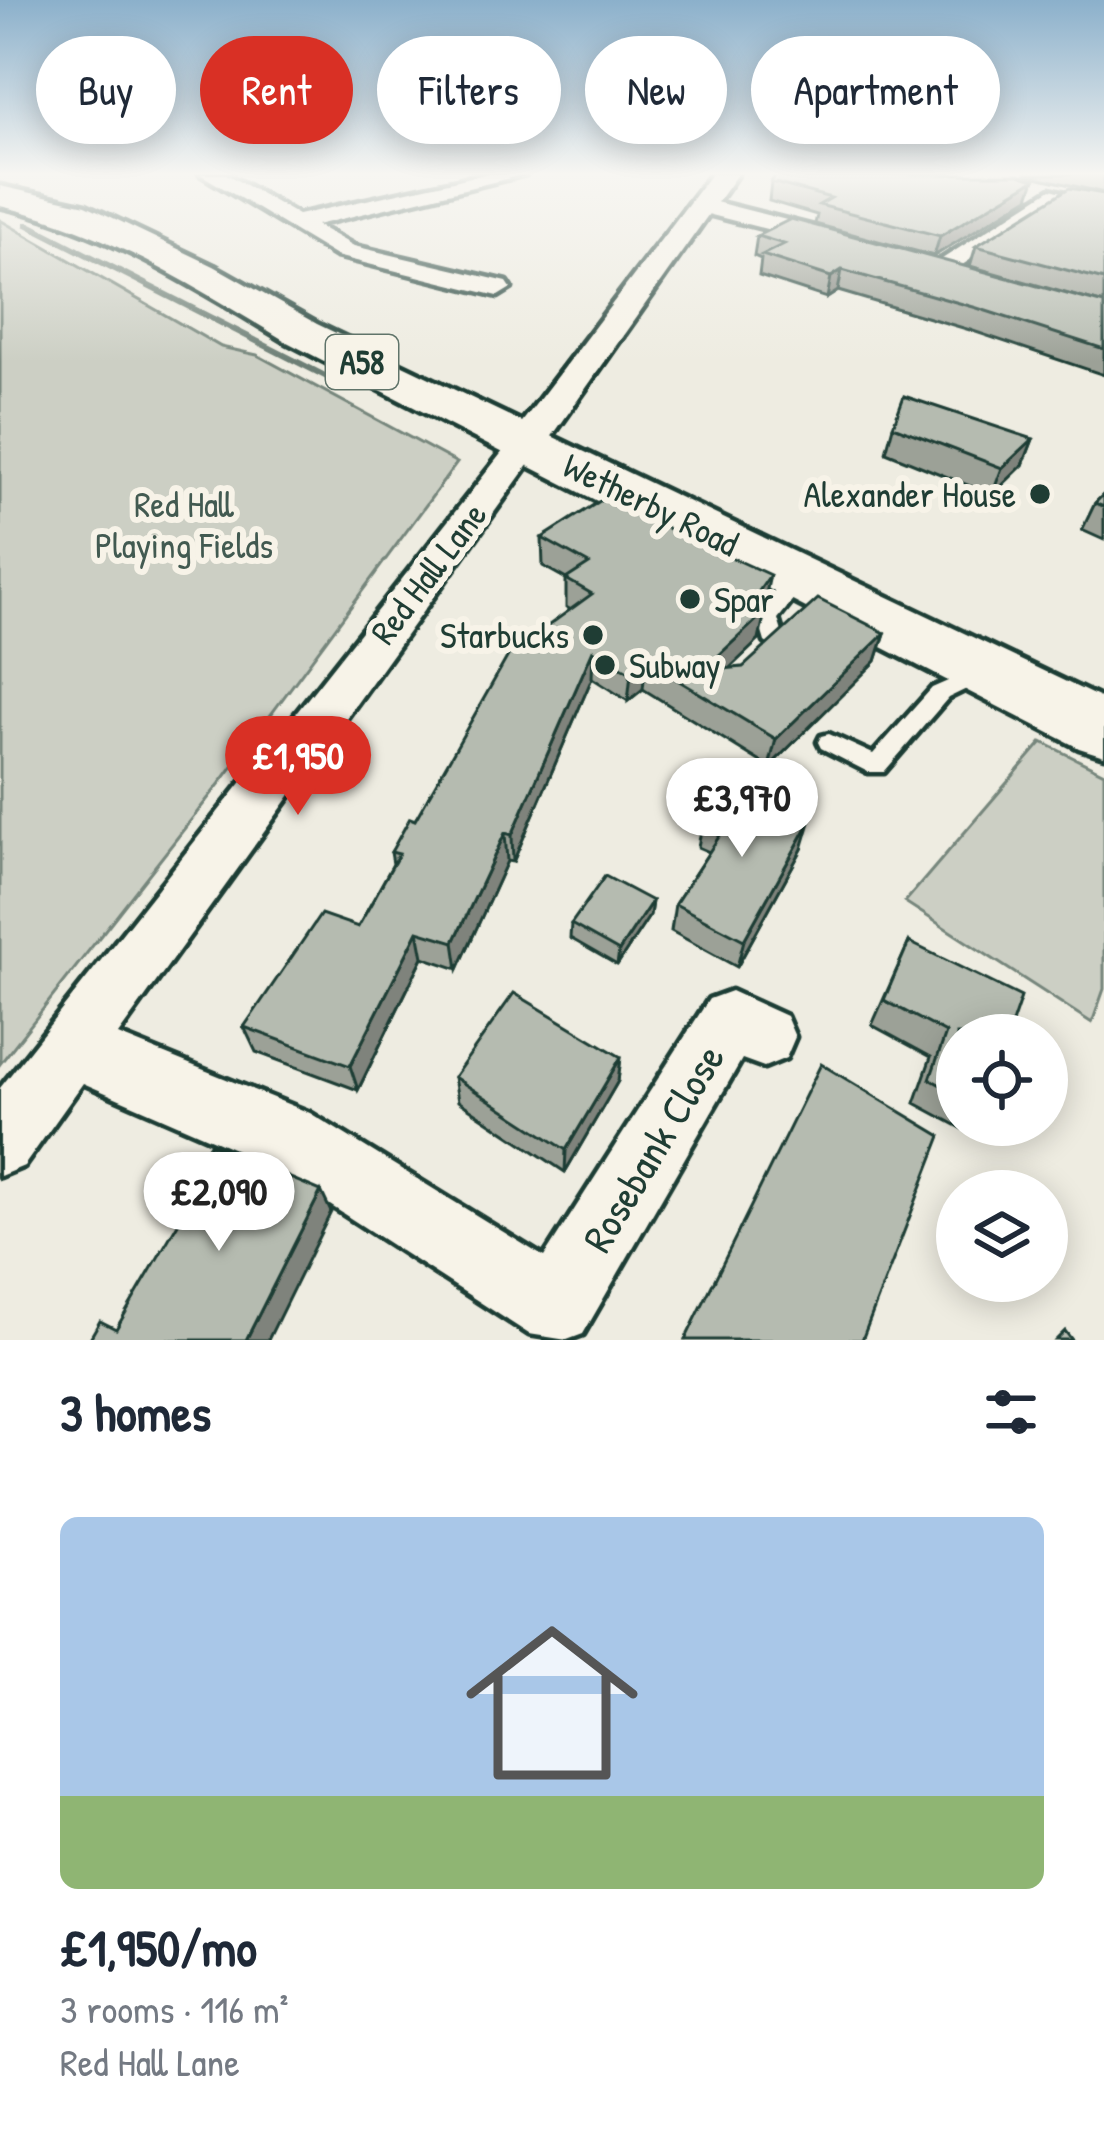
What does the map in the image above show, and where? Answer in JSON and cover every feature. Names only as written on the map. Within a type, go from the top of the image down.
[{"type":"main road","name":"Wetherby Road","points":[[124,237],[302,333],[527,443],[792,618],[986,672],[1104,730]]},
{"type":"main road","name":"Wetherby Road","points":[[162,237],[181,250],[200,274]]},
{"type":"street","points":[[318,237],[345,251],[412,272],[498,288]]},
{"type":"street","name":"Red Hall Lane","points":[[0,1142],[678,237]]},
{"type":"street","points":[[819,237],[872,250]]},
{"type":"street","points":[[979,282],[927,266],[988,237]]},
{"type":"street","name":"Rosebank Close","points":[[70,1046],[286,1137],[547,1323],[731,1020],[764,1037]]},
{"type":"lane","points":[[829,742],[876,766],[940,693],[986,672]]},
{"type":"green space","name":"Red Hall Playing Fields","points":[[0,237],[29,237],[221,347],[257,355],[457,463],[224,778],[0,1064]]},
{"type":"green space","points":[[1042,742],[1104,773],[1104,989],[1092,1023],[905,902]]},
{"type":"building","points":[[759,237],[856,237],[1104,304],[1104,349],[842,270],[831,277],[762,255],[784,244]]},
{"type":"building","points":[[991,237],[1104,237],[1104,280],[976,246]]},
{"type":"building","points":[[904,396],[1033,439],[1002,468],[893,426]]},
{"type":"building","points":[[603,499],[770,575],[759,591],[765,612],[717,657],[724,669],[743,667],[818,599],[885,633],[776,739],[646,661],[631,673],[593,650],[512,835],[505,833],[454,942],[418,931],[350,1066],[244,1027],[321,914],[358,927],[399,854],[391,852],[410,818],[415,820],[509,654],[592,594],[566,579],[589,564],[542,538]]},
{"type":"building","points":[[726,782],[810,822],[744,940],[675,904],[724,829],[703,819]]},
{"type":"building","points":[[605,876],[652,901],[619,951],[571,924]]},
{"type":"building","points":[[909,942],[1021,997],[1015,1014],[936,1014],[936,1028],[884,1000]]},
{"type":"building","points":[[514,993],[621,1057],[566,1150],[454,1077]]},
{"type":"building","points":[[821,1064],[936,1133],[937,1146],[862,1340],[685,1340]]},
{"type":"building","points":[[210,1144],[321,1191],[246,1340],[89,1340],[100,1321],[116,1329],[187,1208],[174,1202]]},
{"type":"waterway","points":[[52,237],[352,389]]},
{"type":"place","name":"Alexander House","points":[[1040,494]]},
{"type":"place","name":"Spar","points":[[690,599]]},
{"type":"place","name":"Starbucks","points":[[593,635]]},
{"type":"place","name":"Subway","points":[[605,665]]}]
